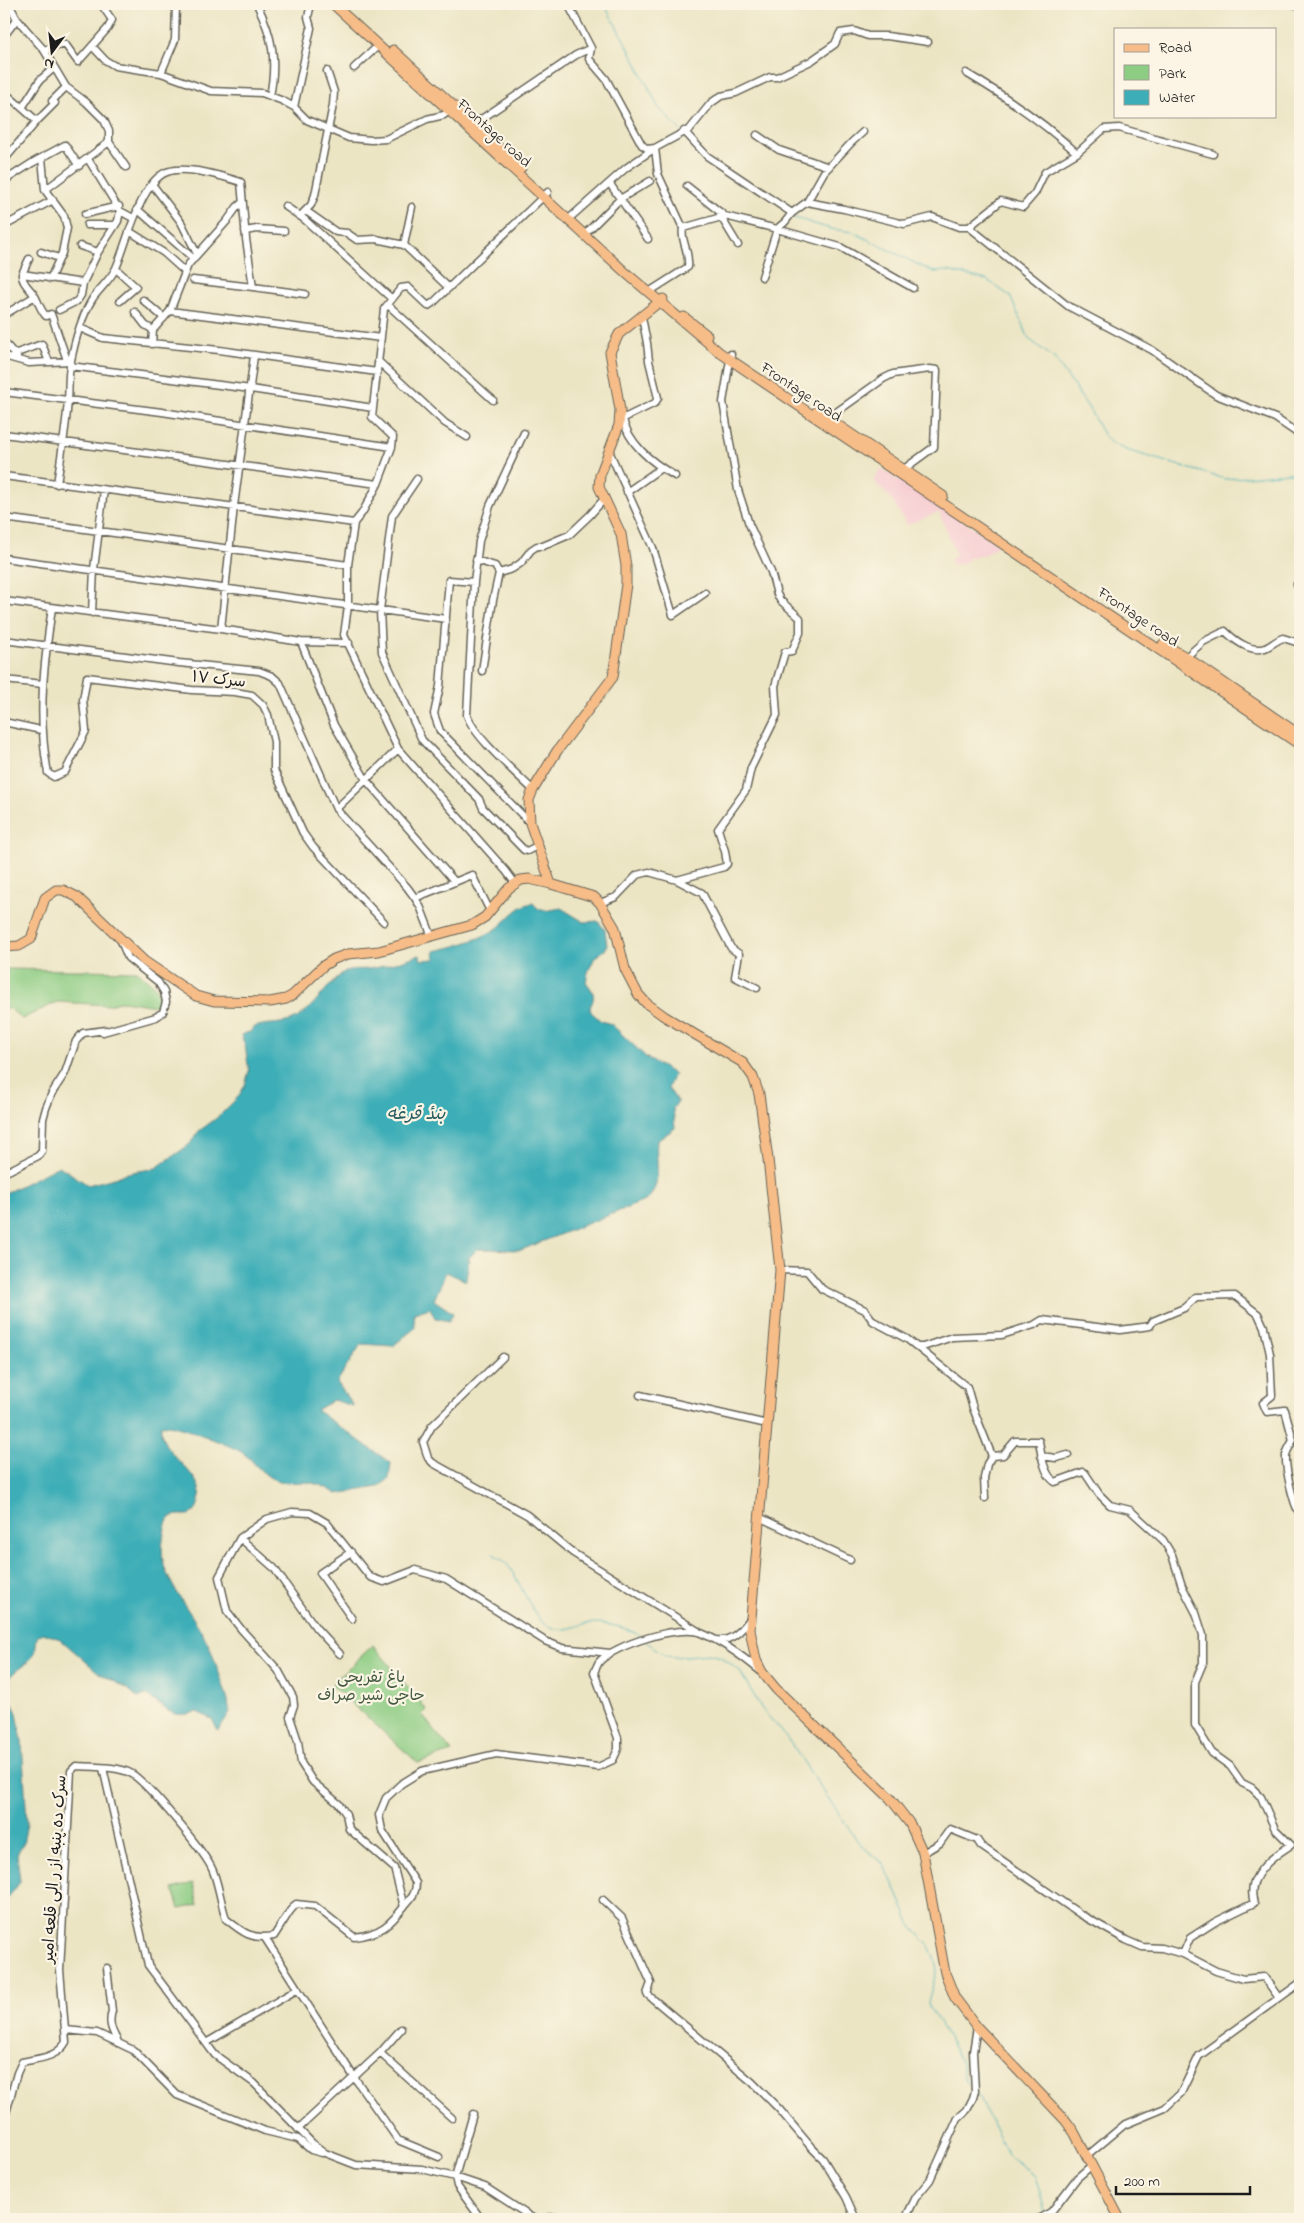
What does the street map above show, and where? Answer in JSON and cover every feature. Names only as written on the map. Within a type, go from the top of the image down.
[{"type":"main road","name":"Frontage road","points":[[333,4],[449,110],[546,194],[661,301],[731,357],[1300,745]]},
{"type":"main road","points":[[342,4],[474,124],[546,194],[652,290],[661,301],[619,334],[610,352],[621,415],[610,451],[600,475],[599,487],[621,534],[626,566],[626,590],[613,677],[557,751],[529,800],[530,823],[551,884]]},
{"type":"main road","points":[[731,357],[828,418],[1124,619],[1186,657],[1300,735]]},
{"type":"main road","points":[[4,947],[19,946],[31,939],[41,905],[50,892],[62,890],[77,897],[144,961],[196,996],[214,1001],[270,1002],[286,999],[323,966],[334,959],[348,954],[379,951],[472,926],[490,911],[515,883],[529,880],[586,894],[600,903],[615,928],[625,969],[638,994],[664,1016],[736,1058],[753,1077],[759,1094],[780,1270],[761,1518],[750,1619],[754,1651],[762,1672],[776,1689],[890,1798],[910,1824],[922,1853],[948,1982],[955,1998],[977,2027],[1066,2121],[1092,2165],[1120,2219]]},
{"type":"street","points":[[9,4],[17,19],[44,50],[66,87],[86,102],[104,120],[109,132],[109,142],[126,167]]},
{"type":"street","points":[[44,50],[65,44],[78,62],[108,28],[112,20],[101,4]]},
{"type":"street","points":[[161,73],[175,40],[176,4]]},
{"type":"street","points":[[257,4],[274,53],[274,72],[270,96]]},
{"type":"street","points":[[294,107],[311,28],[308,17],[311,4]]},
{"type":"street","points":[[568,4],[591,48],[589,59],[606,79],[642,145],[654,148]]},
{"type":"street","points":[[1294,4],[1300,6]]},
{"type":"street","points":[[4,36],[17,19]]},
{"type":"street","points":[[572,216],[626,168],[654,148],[690,128],[712,103],[721,96],[736,93],[811,61],[835,44],[840,33],[854,31],[868,36],[887,36],[928,42]]},
{"type":"street","points":[[92,46],[105,60],[115,66],[161,73],[211,91],[236,90],[270,96],[294,107],[308,120],[349,138],[386,139],[427,119],[444,116],[449,110]]},
{"type":"street","points":[[354,68],[378,46]]},
{"type":"street","points":[[474,124],[576,55],[591,48]]},
{"type":"street","points":[[22,108],[40,80],[54,68]]},
{"type":"street","points":[[300,216],[306,211],[315,195],[334,92],[327,71]]},
{"type":"street","points":[[966,73],[996,91],[1062,139],[1077,153]]},
{"type":"street","points":[[4,160],[55,103],[52,101],[66,87]]},
{"type":"street","points":[[4,92],[37,121]]},
{"type":"street","points":[[4,102],[10,98]]},
{"type":"street","points":[[969,228],[1001,201],[1023,207],[1035,193],[1045,172],[1077,153],[1104,129],[1119,128],[1213,154]]},
{"type":"street","points":[[684,131],[708,156],[790,215]]},
{"type":"street","points":[[762,277],[777,229],[790,215],[807,202],[829,166],[863,132]]},
{"type":"street","points":[[757,136],[778,150],[829,166]]},
{"type":"street","points":[[45,190],[109,142]]},
{"type":"street","points":[[4,181],[26,166],[65,145],[79,166]]},
{"type":"street","points":[[652,290],[688,267],[688,250],[682,234],[683,228],[658,174],[654,148]]},
{"type":"street","points":[[42,158],[45,190],[64,216],[67,228],[59,258],[50,278]]},
{"type":"street","points":[[88,159],[120,208],[133,218]]},
{"type":"street","points":[[57,484],[64,442],[69,363],[80,328],[93,298],[116,269],[137,209],[152,184],[160,175],[170,170],[211,174],[241,182],[245,232],[253,287]]},
{"type":"street","points":[[588,231],[620,199],[650,181]]},
{"type":"street","points":[[152,184],[181,222],[196,256]]},
{"type":"street","points":[[610,184],[648,239]]},
{"type":"street","points":[[687,186],[723,217],[738,245]]},
{"type":"street","points":[[515,883],[506,870],[398,749],[344,635],[348,606],[348,565],[354,524],[378,484],[392,447],[393,437],[372,417],[384,309],[401,288],[408,287],[428,306],[546,194]]},
{"type":"street","points":[[4,226],[53,200]]},
{"type":"street","points":[[152,344],[153,330],[170,311],[184,271],[237,207],[244,202]]},
{"type":"street","points":[[807,202],[904,224],[932,217],[959,227],[969,228],[1068,306],[1152,350],[1216,395],[1275,418],[1288,425],[1300,435]]},
{"type":"street","points":[[285,206],[300,216],[493,400]]},
{"type":"street","points":[[404,245],[412,207]]},
{"type":"street","points":[[85,214],[120,208]]},
{"type":"street","points":[[59,310],[77,301],[81,296],[83,283],[98,252],[118,221],[120,208]]},
{"type":"street","points":[[137,209],[196,256]]},
{"type":"street","points":[[306,211],[336,232],[348,232],[357,240],[376,240],[404,245],[449,288]]},
{"type":"street","points":[[683,228],[723,217],[777,229],[840,247],[913,288]]},
{"type":"street","points":[[86,225],[114,225]]},
{"type":"street","points":[[245,232],[257,229],[284,231]]},
{"type":"street","points":[[129,232],[164,253],[184,271]]},
{"type":"street","points":[[80,246],[98,252]]},
{"type":"street","points":[[41,252],[59,258]]},
{"type":"street","points":[[29,259],[22,274],[22,279],[35,296],[43,313],[46,316],[52,314],[54,317],[56,334],[69,363]]},
{"type":"street","points":[[116,269],[136,287],[120,301]]},
{"type":"street","points":[[22,274],[83,283]]},
{"type":"street","points":[[193,280],[305,294]]},
{"type":"street","points":[[4,315],[35,296]]},
{"type":"street","points":[[143,300],[164,318]]},
{"type":"street","points":[[170,311],[381,338]]},
{"type":"street","points":[[135,312],[145,325],[153,330]]},
{"type":"street","points":[[642,317],[648,361],[658,398],[655,403],[621,415],[632,442],[660,468],[675,476]]},
{"type":"street","points":[[80,328],[103,338],[210,349],[377,372]]},
{"type":"street","points":[[4,342],[19,360]]},
{"type":"street","points":[[14,354],[42,344],[49,362]]},
{"type":"street","points":[[4,356],[29,363],[69,363],[373,408]]},
{"type":"street","points":[[221,629],[234,506],[254,356]]},
{"type":"street","points":[[677,880],[724,867],[727,864],[726,851],[718,829],[746,790],[751,768],[777,715],[775,686],[784,652],[792,650],[800,633],[800,618],[780,600],[777,594],[771,572],[749,524],[738,490],[723,402],[731,357]]},
{"type":"street","points":[[378,360],[445,423],[467,436]]},
{"type":"street","points":[[828,418],[893,374],[930,369],[937,370],[934,447],[904,469]]},
{"type":"street","points":[[4,392],[245,424],[392,447]]},
{"type":"street","points":[[524,433],[490,506],[479,541],[474,582],[467,716],[470,724],[482,738],[533,790]]},
{"type":"street","points":[[4,434],[240,464],[378,484]]},
{"type":"street","points":[[610,451],[653,548],[673,615],[704,593]]},
{"type":"street","points":[[627,492],[660,468]]},
{"type":"street","points":[[4,476],[234,506],[354,524]]},
{"type":"street","points":[[417,479],[392,516],[380,610],[382,652],[422,740],[479,799],[483,808],[524,850],[527,851],[539,845]]},
{"type":"street","points":[[92,613],[94,570],[104,490]]},
{"type":"street","points":[[499,572],[517,566],[537,546],[544,546],[569,535],[605,498]]},
{"type":"street","points":[[4,518],[348,565]]},
{"type":"street","points":[[4,558],[446,619]]},
{"type":"street","points":[[476,560],[495,566],[499,572],[492,600],[482,672]]},
{"type":"street","points":[[1300,579],[1297,584],[1300,590]]},
{"type":"street","points":[[474,582],[449,580],[440,686],[434,714],[440,731],[530,823]]},
{"type":"street","points":[[4,601],[221,629],[301,642],[349,643]]},
{"type":"street","points":[[4,722],[41,730],[42,684],[52,608]]},
{"type":"street","points":[[1186,657],[1203,642],[1225,631],[1241,644],[1252,648],[1264,649],[1283,638],[1296,642],[1300,641]]},
{"type":"street","points":[[4,640],[259,671],[272,676],[280,683],[336,809],[407,887],[420,906],[432,937]]},
{"type":"street","points":[[301,642],[334,725],[366,780],[455,882]]},
{"type":"street","name":"سرک ۱۷","points":[[41,730],[48,773],[54,777],[65,772],[86,731],[83,700],[87,677],[141,682],[192,690],[235,692],[252,695],[263,705],[268,716],[274,742],[274,770],[303,833],[313,847],[384,922]]},
{"type":"street","points":[[4,680],[42,684]]},
{"type":"street","points":[[336,809],[398,749]]},
{"type":"street","points":[[600,903],[616,897],[637,875],[649,872],[677,880],[702,893],[731,948],[739,954],[734,977],[757,988]]},
{"type":"street","points":[[414,898],[472,875],[490,911]]},
{"type":"street","points":[[4,1173],[38,1156],[42,1151],[43,1119],[46,1108],[65,1073],[79,1037],[83,1033],[106,1030],[156,1017],[163,1012],[166,1002],[164,992],[158,982],[128,958],[120,938]]},
{"type":"street","points":[[780,1270],[807,1271],[822,1289],[865,1310],[873,1321],[908,1339],[967,1386],[973,1408],[992,1456]]},
{"type":"street","points":[[918,1347],[952,1337],[1002,1335],[1034,1325],[1042,1320],[1131,1330],[1150,1326],[1152,1322],[1184,1308],[1196,1297],[1235,1296],[1258,1314],[1264,1327],[1270,1354],[1272,1396],[1264,1403],[1267,1412],[1285,1410],[1293,1440],[1286,1453],[1286,1469],[1295,1504],[1300,1514]]},
{"type":"street","points":[[503,1357],[432,1426],[423,1442],[428,1458],[433,1463],[526,1515],[573,1553],[710,1638],[732,1648],[762,1672]]},
{"type":"street","points":[[640,1395],[767,1424]]},
{"type":"street","points":[[992,1456],[1003,1455],[1015,1441],[1039,1441],[1042,1456],[1052,1480],[1056,1482],[1063,1481],[1083,1472],[1099,1494],[1110,1505],[1130,1510],[1164,1540],[1177,1564],[1182,1586],[1196,1613],[1203,1635],[1203,1663],[1195,1682],[1195,1725],[1212,1753],[1230,1766],[1242,1783],[1252,1788],[1261,1797],[1275,1829],[1291,1845],[1264,1865],[1253,1886],[1254,1903],[1215,1922],[1190,1938],[1183,1954]]},
{"type":"street","points":[[1042,1456],[1056,1458],[1068,1455]]},
{"type":"street","points":[[985,1498],[984,1478],[987,1464],[992,1456]]},
{"type":"street","points":[[404,1907],[394,1868],[349,1828],[346,1814],[339,1804],[313,1782],[304,1768],[290,1717],[294,1705],[293,1697],[278,1670],[227,1611],[219,1577],[240,1538],[267,1520],[292,1512],[310,1513],[327,1523],[370,1577],[384,1582],[415,1570],[446,1579],[546,1641],[562,1648],[610,1654]]},
{"type":"street","points":[[761,1518],[850,1560]]},
{"type":"street","points":[[240,1538],[274,1568],[316,1628],[340,1654]]},
{"type":"street","points":[[351,1552],[320,1573],[352,1619]]},
{"type":"street","points":[[710,1638],[719,1641],[729,1639],[741,1631],[750,1619]]},
{"type":"street","points":[[439,2157],[398,2140],[354,2076],[265,1938],[274,1936],[296,1904],[315,1906],[354,1937],[371,1935],[392,1923],[416,1891],[416,1883],[382,1830],[379,1815],[386,1798],[402,1784],[422,1771],[496,1754],[598,1767],[614,1760],[618,1749],[618,1738],[594,1672],[599,1662],[610,1654],[651,1636],[679,1631],[700,1632]]},
{"type":"street","name":"سرک ده پنبه از ر الی قلعه امیر","points":[[4,2120],[17,2073],[22,2062],[52,2056],[62,2049],[66,2042],[60,1970],[71,1771],[76,1766],[132,1773],[155,1796],[205,1854],[213,1872],[226,1920],[250,1937],[265,1938]]},
{"type":"street","points":[[103,1768],[148,1964],[215,2055],[254,2083],[325,2154]]},
{"type":"street","points":[[922,1853],[940,1843],[950,1829],[977,1840],[981,1846],[1080,1914],[1126,1940],[1142,1947],[1162,1948],[1183,1954],[1216,1971],[1243,1979],[1264,1978],[1279,1998]]},
{"type":"street","points":[[603,1900],[622,1918],[651,1983],[647,1994],[752,2082],[779,2108],[823,2159],[846,2197],[856,2219]]},
{"type":"street","points":[[107,1968],[112,2011],[110,2018],[111,2031],[119,2043]]},
{"type":"street","points":[[1087,2156],[1124,2125],[1165,2108],[1181,2093],[1199,2056],[1300,1983]]},
{"type":"street","points":[[206,2043],[298,1989]]},
{"type":"street","points":[[908,2213],[916,2197],[930,2180],[958,2118],[967,2110],[975,2090],[973,2052],[977,2027]]},
{"type":"street","points":[[298,2129],[380,2053],[401,2029]]},
{"type":"street","points":[[65,2030],[97,2033],[119,2043],[133,2050],[176,2095],[265,2131],[298,2139],[312,2150],[356,2165],[422,2170],[455,2177],[485,2187],[534,2219]]},
{"type":"street","points":[[380,2053],[452,2118]]},
{"type":"street","points":[[473,2114],[455,2177],[457,2186],[480,2219]]},
{"type":"street","points":[[1040,2218],[1051,2212],[1077,2178],[1092,2165]]},
{"type":"street","points":[[544,2219],[554,2217],[561,2219]]},
{"type":"shaded area","points":[[882,469],[999,544],[986,554],[969,558],[964,563],[951,565],[951,559],[956,555],[939,512],[907,525],[891,499],[873,480]]},
{"type":"green space","points":[[4,969],[137,971],[157,988],[160,1000],[156,1006],[123,1001],[108,1005],[57,1002],[22,1019],[9,1008],[4,1011]]},
{"type":"green space","name":"باغ تفریحی حاجی شیر صراف","points":[[373,1645],[427,1710],[422,1715],[452,1752],[418,1763],[331,1685]]},
{"type":"green space","points":[[193,1883],[198,1905],[179,1909],[173,1889]]},
{"type":"water","name":"بندٔ قرغه","points":[[533,903],[542,910],[561,908],[584,922],[598,921],[605,930],[607,945],[605,950],[595,957],[588,972],[586,982],[592,991],[593,997],[590,1007],[591,1012],[601,1021],[611,1024],[647,1058],[674,1074],[668,1088],[678,1102],[673,1108],[675,1128],[657,1141],[657,1179],[652,1193],[647,1200],[521,1250],[477,1249],[469,1258],[466,1281],[446,1272],[434,1300],[453,1313],[449,1321],[435,1318],[430,1308],[414,1313],[415,1328],[393,1346],[361,1344],[337,1382],[353,1406],[333,1400],[316,1410],[391,1463],[389,1479],[378,1487],[337,1494],[325,1487],[312,1483],[280,1481],[264,1474],[247,1456],[237,1450],[188,1430],[161,1425],[165,1444],[191,1474],[197,1483],[200,1494],[194,1513],[175,1515],[168,1520],[163,1537],[163,1561],[170,1581],[210,1648],[228,1699],[230,1712],[218,1731],[212,1719],[197,1712],[187,1714],[173,1713],[145,1695],[138,1698],[128,1689],[99,1673],[60,1639],[43,1633],[37,1637],[35,1652],[30,1660],[10,1676],[9,1696],[17,1713],[22,1741],[27,1823],[23,1844],[17,1854],[20,1882],[4,1903],[4,1194],[59,1166],[88,1185],[123,1174],[156,1168],[189,1145],[199,1131],[218,1117],[238,1097],[245,1085],[249,1071],[245,1045],[241,1035],[252,1031],[252,1028],[257,1026],[286,1022],[297,1018],[310,1008],[344,972],[380,967],[420,955],[421,960],[435,959],[434,951],[449,948],[486,935],[498,928],[522,907]]},
{"type":"waterway","points":[[604,4],[658,107],[681,131]]},
{"type":"waterway","points":[[792,217],[831,229],[853,232],[933,272],[947,271],[987,280],[1010,296],[1029,339],[1055,359],[1088,407],[1103,434],[1111,443],[1126,450],[1225,479],[1300,472]]},
{"type":"waterway","points":[[493,1554],[503,1560],[511,1569],[537,1616],[548,1626],[563,1629],[592,1623],[607,1624],[629,1630],[641,1637]]},
{"type":"waterway","points":[[645,1641],[666,1656],[709,1654],[721,1657],[739,1670],[762,1709],[785,1735],[859,1843],[883,1864],[911,1925],[929,1946],[934,1957],[937,1969],[928,2002],[929,2007],[959,2059],[963,2078],[973,2090]]},
{"type":"waterway","points":[[977,2094],[1009,2156],[1035,2175],[1045,2213]]}]
